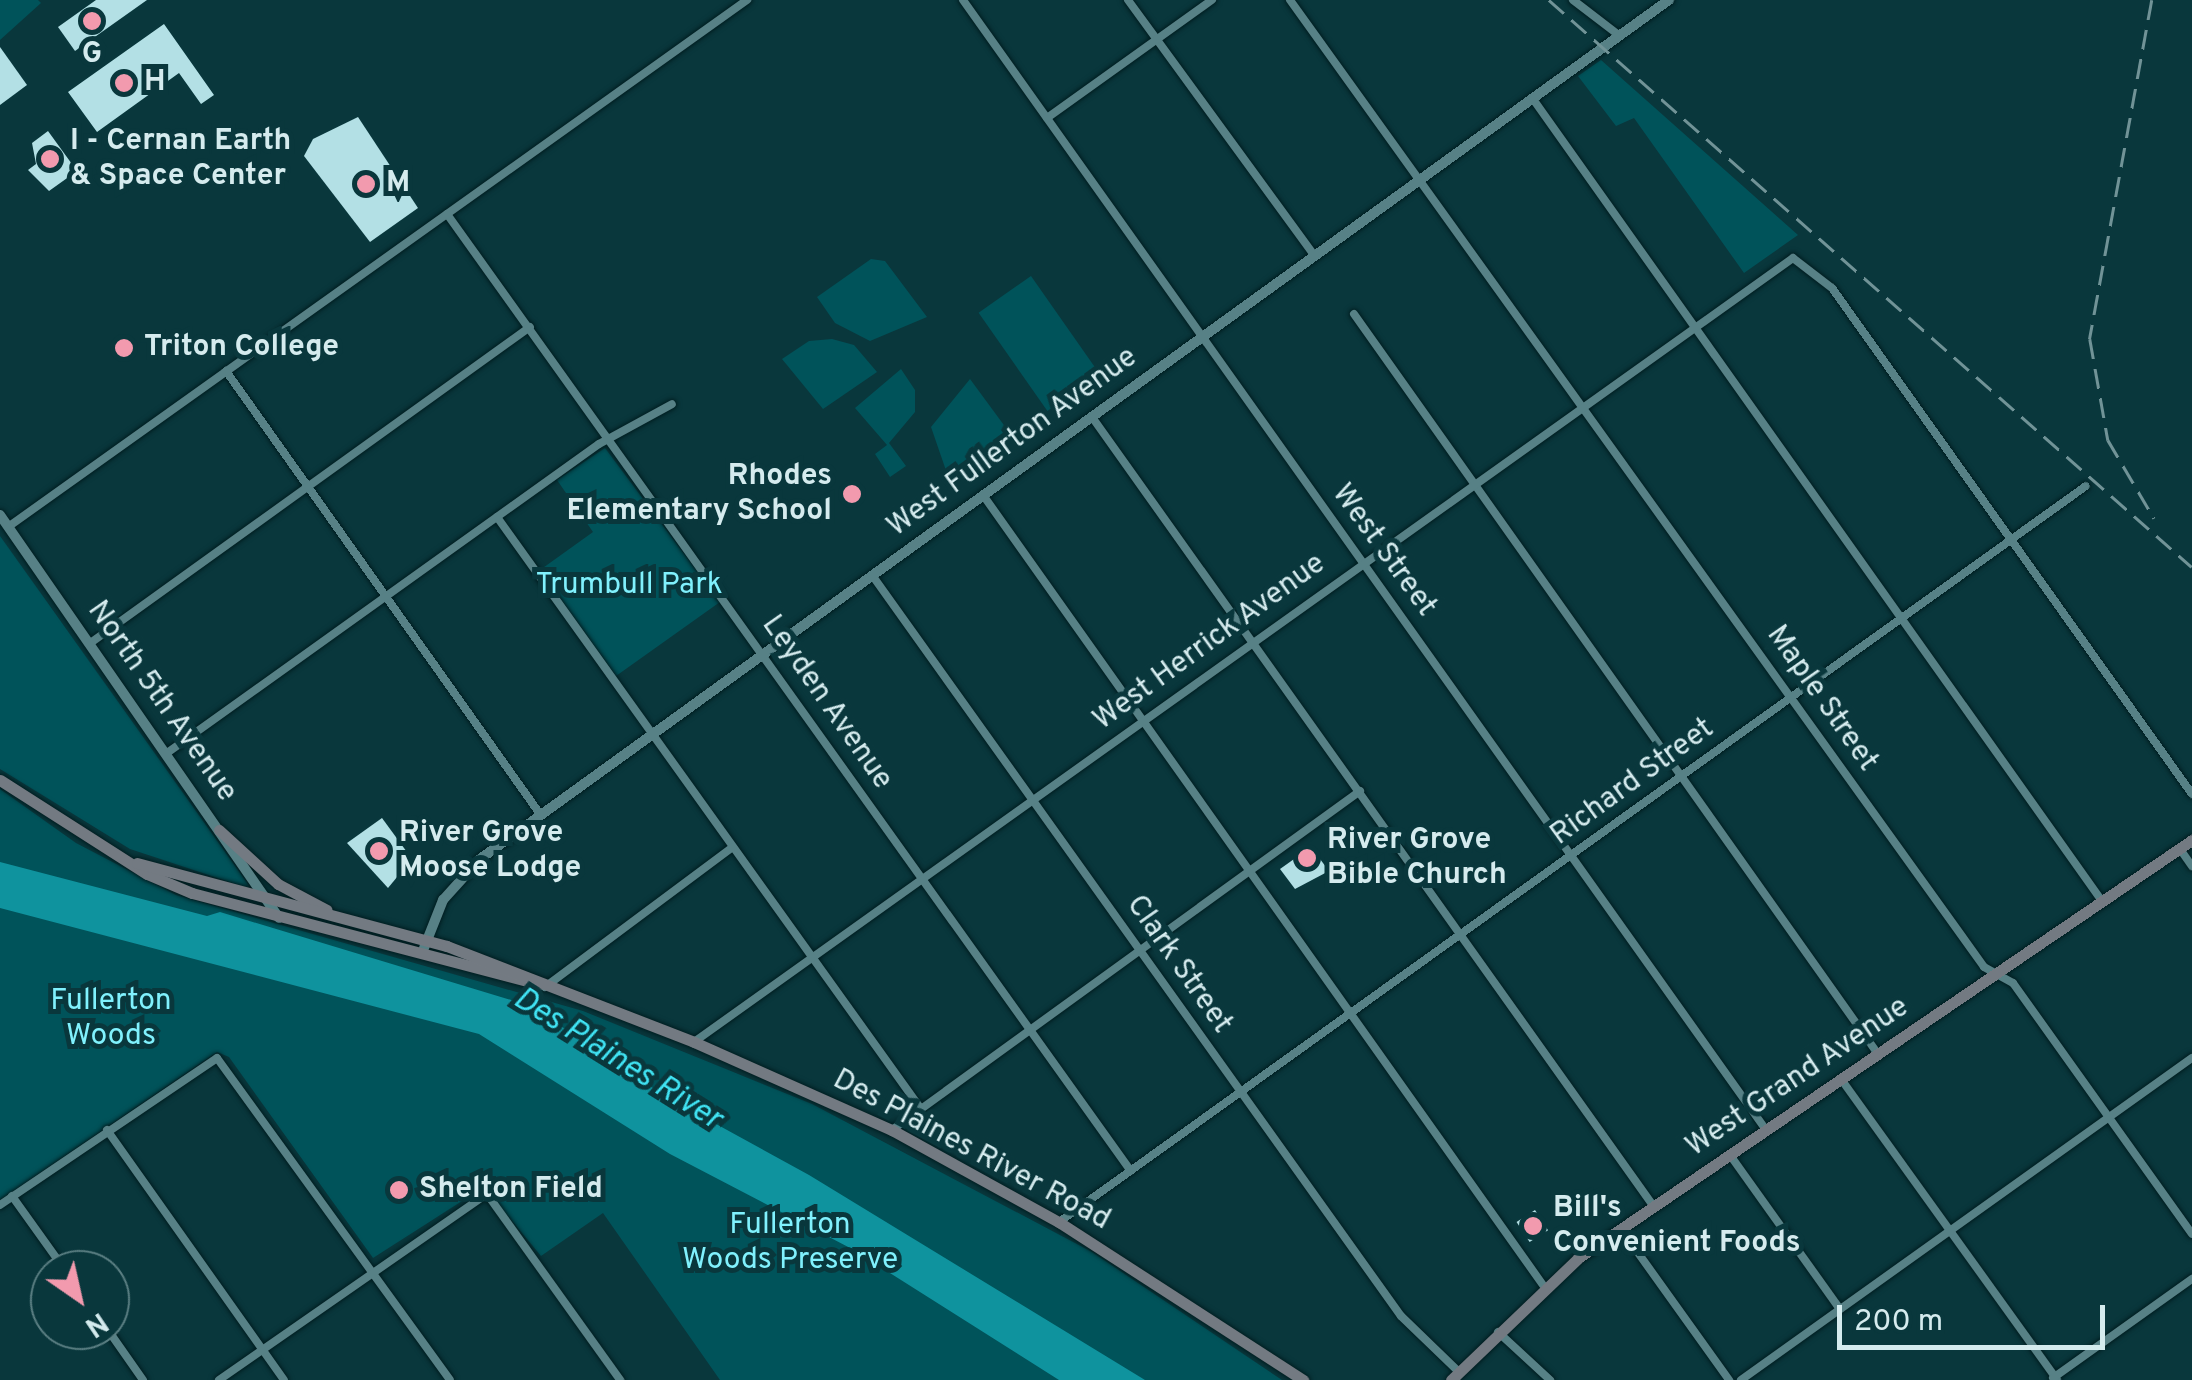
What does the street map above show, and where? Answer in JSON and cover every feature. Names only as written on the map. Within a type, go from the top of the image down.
[{"type":"main road","name":"Des Plaines River Road","points":[[0,780],[192,893],[542,986]]},
{"type":"main road","points":[[220,830],[278,884],[344,918]]},
{"type":"main road","name":"West Grand Avenue","points":[[1455,1376],[1543,1285],[2192,840]]},
{"type":"main road","name":"Des Plaines River Road","points":[[137,863],[427,940],[694,1042],[892,1130],[1060,1222],[1303,1380]]},
{"type":"street","points":[[8,527],[747,0]]},
{"type":"street","name":"West Street","points":[[962,0],[1766,1130]]},
{"type":"street","points":[[1128,0],[1315,256]]},
{"type":"street","points":[[1047,118],[1212,0]]},
{"type":"street","name":"Maple Street","points":[[1290,0],[1584,403],[1984,967],[2013,983],[2192,1234]]},
{"type":"street","points":[[1574,0],[1620,36]]},
{"type":"street","name":"West Fullerton Avenue","points":[[420,956],[461,875],[540,814],[1669,0]]},
{"type":"street","points":[[1532,98],[2102,902]]},
{"type":"street","name":"Leyden Avenue","points":[[446,214],[611,439],[1131,1171]]},
{"type":"street","name":"West Herrick Avenue","points":[[694,1042],[1785,261],[1805,262],[2012,539]]},
{"type":"street","points":[[1354,314],[1878,1054]]},
{"type":"street","points":[[89,644],[530,327]]},
{"type":"street","points":[[226,371],[540,814]]},
{"type":"street","points":[[167,753],[497,517],[611,439],[672,404]]},
{"type":"street","points":[[1092,416],[1654,1206]]},
{"type":"street","name":"Richard Street","points":[[1060,1222],[2086,486]]},
{"type":"street","points":[[983,495],[1543,1285]]},
{"type":"street","name":"North 5th Avenue","points":[[0,515],[279,919]]},
{"type":"street","points":[[497,517],[921,1109]]},
{"type":"street","points":[[2012,539],[2192,794]]},
{"type":"street","name":"Clark Street","points":[[872,575],[1400,1316],[1455,1376]]},
{"type":"street","points":[[892,1130],[1360,791]]},
{"type":"street","points":[[542,986],[733,847]]},
{"type":"street","points":[[2180,849],[2192,866]]},
{"type":"street","points":[[0,1205],[217,1058],[450,1380]]},
{"type":"street","points":[[1741,1380],[2192,1058]]},
{"type":"street","points":[[1841,1079],[2054,1379],[2192,1279]]},
{"type":"street","points":[[107,1130],[284,1380]]},
{"type":"street","points":[[1730,1154],[1840,1309]]},
{"type":"street","points":[[219,1380],[487,1194],[620,1380]]},
{"type":"street","points":[[12,1196],[51,1250]]},
{"type":"street","points":[[1621,1229],[1730,1380]]},
{"type":"street","points":[[1496,1331],[1550,1380]]},
{"type":"street","points":[[122,1350],[143,1380]]},
{"type":"green space","points":[[0,0],[38,0],[41,3],[0,40]]},
{"type":"green space","points":[[1601,60],[1798,235],[1744,273],[1634,118],[1616,126],[1578,76]]},
{"type":"green space","points":[[871,259],[885,261],[927,317],[870,341],[835,323],[817,297]]},
{"type":"green space","points":[[1031,276],[1100,374],[1047,411],[979,313]]},
{"type":"green space","points":[[832,339],[854,345],[877,372],[823,409],[782,359],[809,341]]},
{"type":"green space","points":[[901,369],[915,390],[915,412],[889,443],[906,466],[890,477],[875,454],[887,445],[855,408]]},
{"type":"green space","points":[[970,379],[1009,432],[1004,448],[951,485],[931,427]]},
{"type":"green space","name":"Trumbull Park","points":[[605,448],[720,602],[616,676],[540,570],[593,532],[557,480]]},
{"type":"green space","points":[[0,536],[251,889],[130,849],[0,769]]},
{"type":"green space","name":"Fullerton Woods Preserve","points":[[0,789],[76,843],[176,895],[583,1011],[812,1104],[1092,1252],[1282,1380],[720,1380],[603,1213],[541,1256],[484,1187],[373,1258],[229,1057],[217,1052],[0,1200]]},
{"type":"shaded area","points":[[0,862],[207,916],[220,912],[531,1006],[665,1096],[809,1175],[1145,1380],[1059,1380],[852,1249],[670,1154],[479,1034],[0,908]]},
{"type":"building","name":"G","points":[[96,0],[147,0],[75,51],[58,27]]},
{"type":"building","name":"H","points":[[164,24],[214,95],[201,104],[179,73],[97,132],[68,92]]},
{"type":"building","points":[[0,47],[27,85],[0,105]]},
{"type":"building","name":"M","points":[[358,117],[418,208],[370,242],[304,156],[313,139]]},
{"type":"building","name":"I - Cernan Earth & Space Center","points":[[48,131],[77,171],[49,191],[28,170],[36,164],[32,143]]},
{"type":"building","name":"River Grove Moose Lodge","points":[[382,818],[412,859],[388,888],[347,843]]},
{"type":"building","name":"River Grove Bible Church","points":[[1311,847],[1329,871],[1295,889],[1280,869]]},
{"type":"building","name":"Bill's Convenient Foods","points":[[1535,1210],[1548,1230],[1530,1242],[1517,1222]]},
{"type":"railway","points":[[1549,0],[2192,567]]},
{"type":"railway","points":[[2152,0],[2090,339],[2108,440],[2154,518]]},
{"type":"place","name":"G","points":[[92,21]]},
{"type":"place","name":"H","points":[[124,83]]},
{"type":"place","name":"I - Cernan Earth & Space Center","points":[[50,159]]},
{"type":"place","name":"M","points":[[366,184]]},
{"type":"place","name":"Triton College","points":[[124,348]]},
{"type":"place","name":"Rhodes Elementary School","points":[[852,494]]},
{"type":"place","name":"River Grove Moose Lodge","points":[[379,851]]},
{"type":"place","name":"River Grove Bible Church","points":[[1307,858]]},
{"type":"place","name":"Shelton Field","points":[[399,1190]]},
{"type":"place","name":"Bill's Convenient Foods","points":[[1533,1226]]},
{"type":"park label","name":"Fullerton Woods","points":[[111,1019]]},
{"type":"water label","name":"Des Plaines River","points":[[617,1060]]}]
